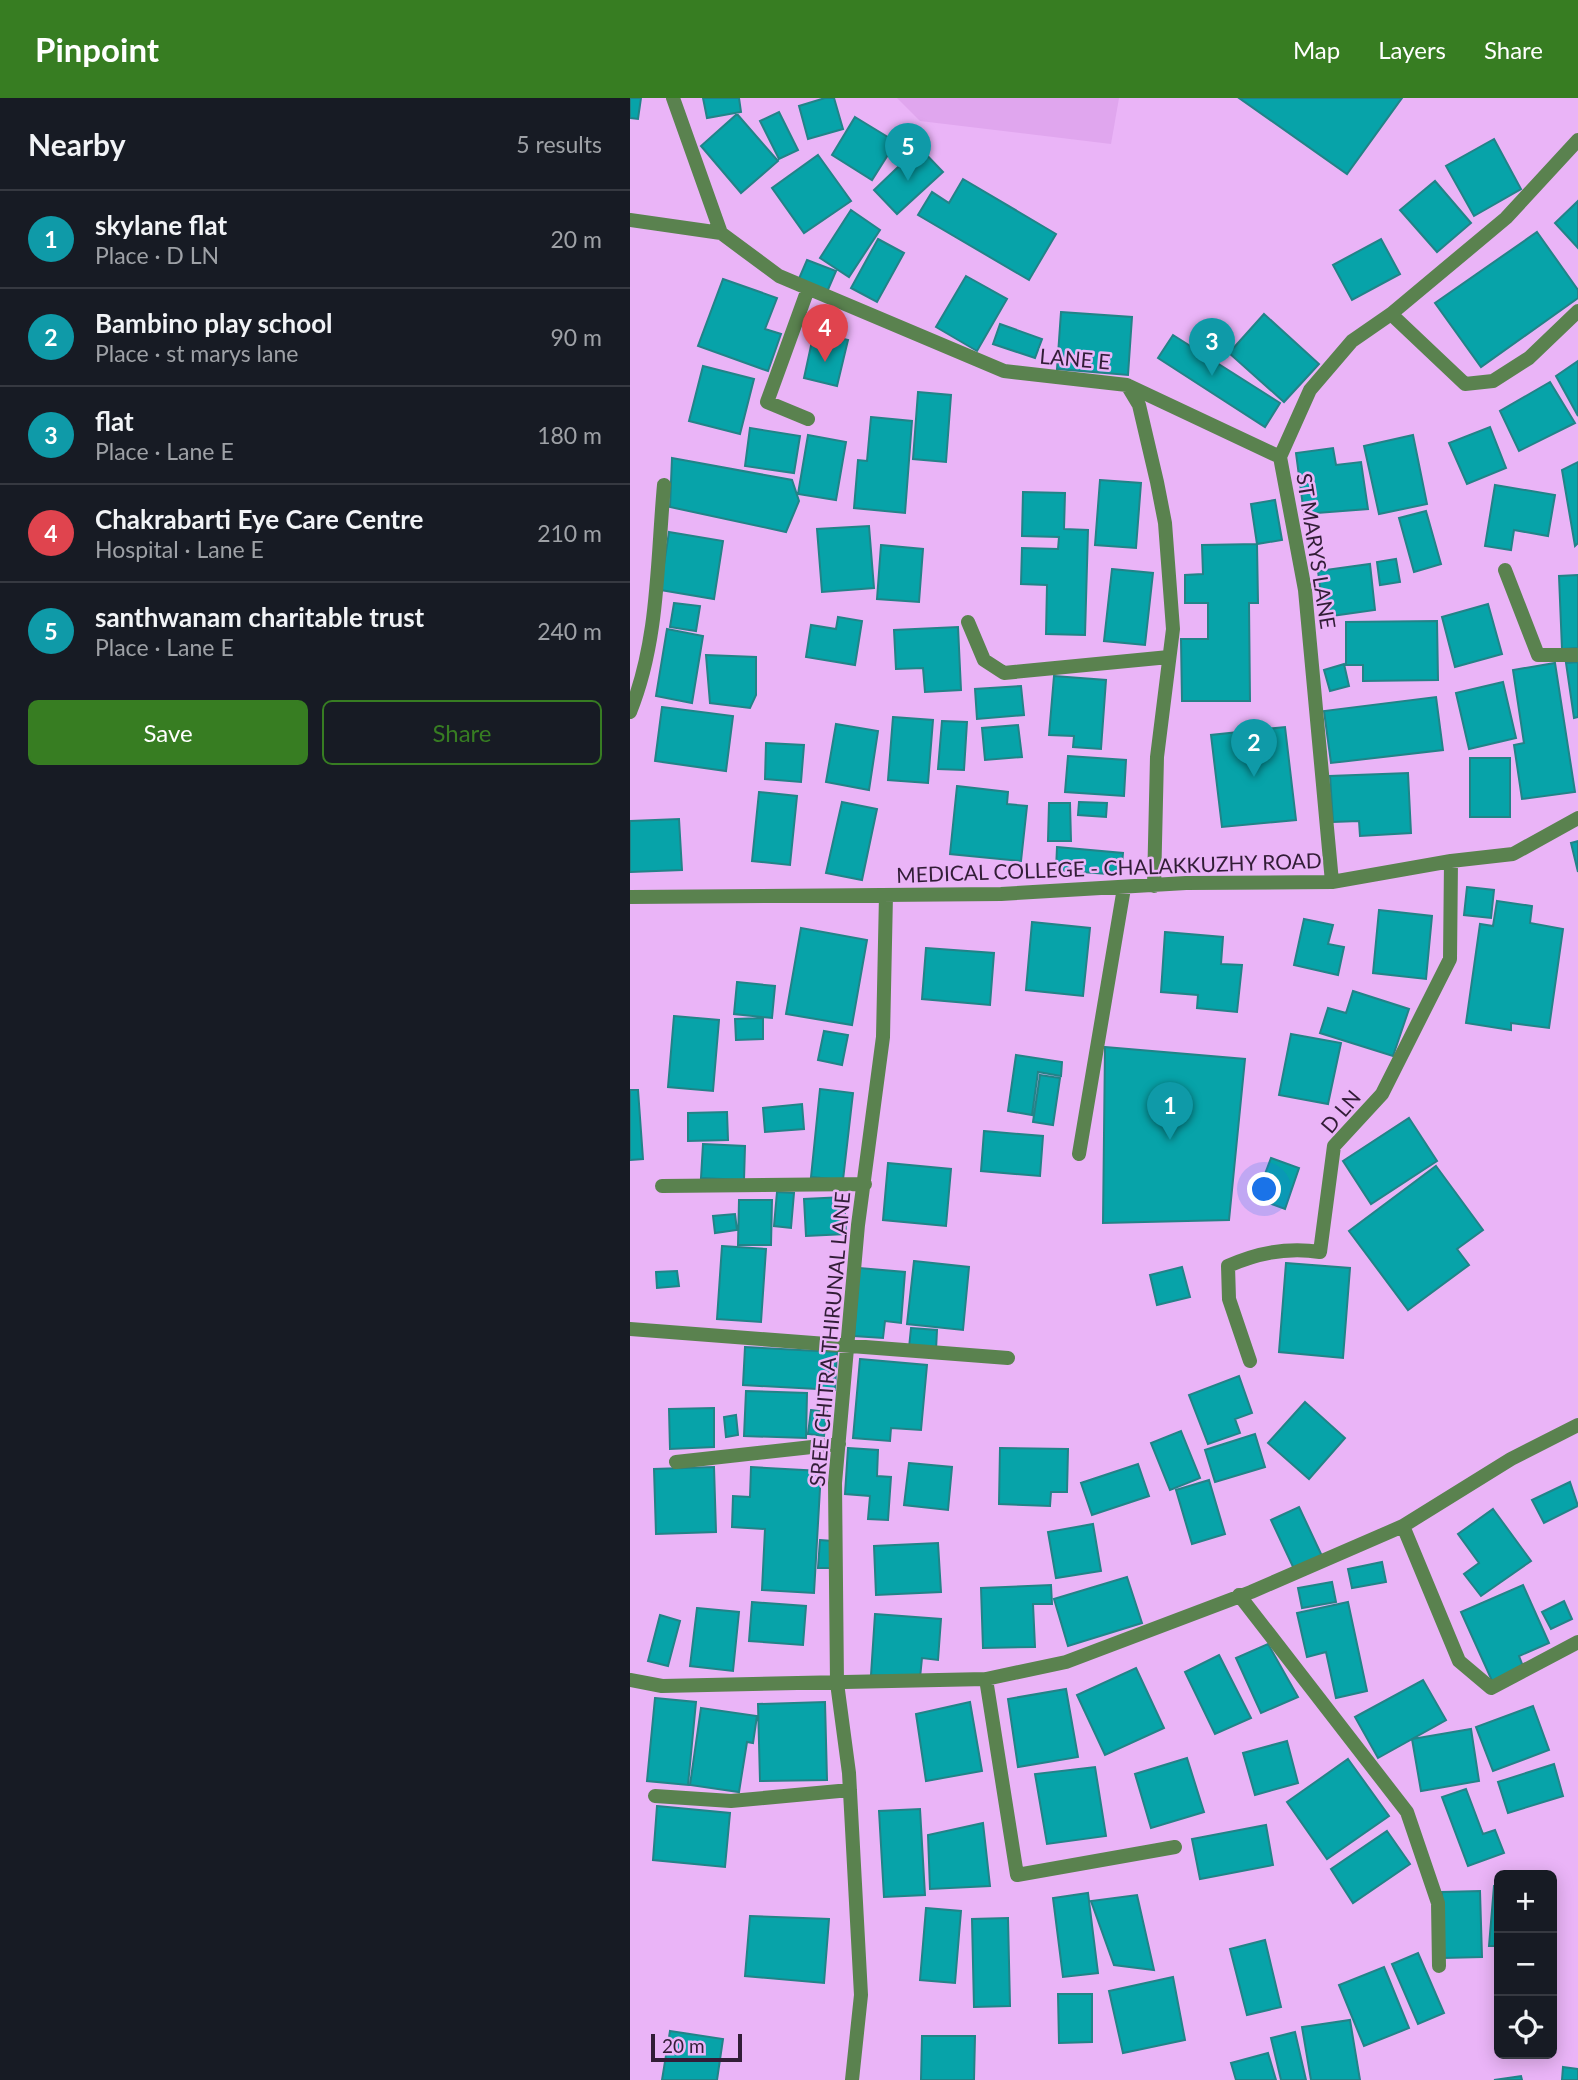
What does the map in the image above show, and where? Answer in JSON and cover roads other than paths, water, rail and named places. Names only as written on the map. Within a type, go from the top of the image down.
[{"type":"street","points":[[673,98],[721,233]]},
{"type":"street","name":"ST MARYS LANE","points":[[1332,882],[1305,590],[1280,457],[1310,390],[1353,341],[1391,314],[1506,218],[1578,140]]},
{"type":"street","name":"LANE E","points":[[630,220],[721,233],[779,276],[1004,371],[1127,386],[1139,405],[1165,523],[1173,629],[1157,757],[1154,886]]},
{"type":"street","points":[[808,289],[767,402],[808,419]]},
{"type":"street","points":[[1391,314],[1465,384],[1493,381],[1529,358],[1578,312]]},
{"type":"street","points":[[1127,386],[1280,457]]},
{"type":"street","points":[[630,712],[640,687],[648,646],[664,485]]},
{"type":"street","points":[[1505,570],[1538,655],[1578,654]]},
{"type":"street","points":[[968,622],[984,660],[1004,673],[1170,657]]},
{"type":"street","name":"MEDICAL COLLEGE - CHALAKKUZHY ROAD","points":[[630,897],[1001,894],[1154,886],[1332,882],[1451,861],[1514,854],[1578,818]]},
{"type":"street","name":"D LN","points":[[1251,1361],[1229,1298],[1228,1266],[1246,1258],[1298,1249],[1320,1252],[1334,1146],[1382,1094],[1450,959],[1451,861]]},
{"type":"street","points":[[1079,1154],[1124,888]]},
{"type":"street","name":"SREE CHITRA THIRUNAL LANE","points":[[852,2080],[861,1995],[850,1790],[837,1683],[835,1483],[846,1344],[883,1037],[886,895]]},
{"type":"street","points":[[662,1186],[865,1184]]},
{"type":"street","points":[[630,1329],[846,1344],[1008,1359]]},
{"type":"street","points":[[630,1680],[662,1685],[985,1679],[1066,1662],[1239,1595],[1403,1526],[1511,1459],[1578,1425]]},
{"type":"street","points":[[676,1462],[839,1444]]},
{"type":"street","points":[[1403,1526],[1459,1661],[1491,1688],[1578,1642]]},
{"type":"street","points":[[1239,1595],[1407,1812],[1438,1903],[1438,1966]]},
{"type":"street","points":[[985,1679],[1017,1875],[1175,1847]]},
{"type":"street","points":[[655,1796],[731,1801],[850,1790]]},
{"type":"place","name":"santhwanam charitable trust","points":[[908,181]]},
{"type":"place","name":"Chakrabarti Eye Care Centre","points":[[825,362]]},
{"type":"place","name":"flat","points":[[1212,376]]},
{"type":"place","name":"Bambino play school","points":[[1254,777]]},
{"type":"place","name":"skylane flat","points":[[1170,1140]]}]
